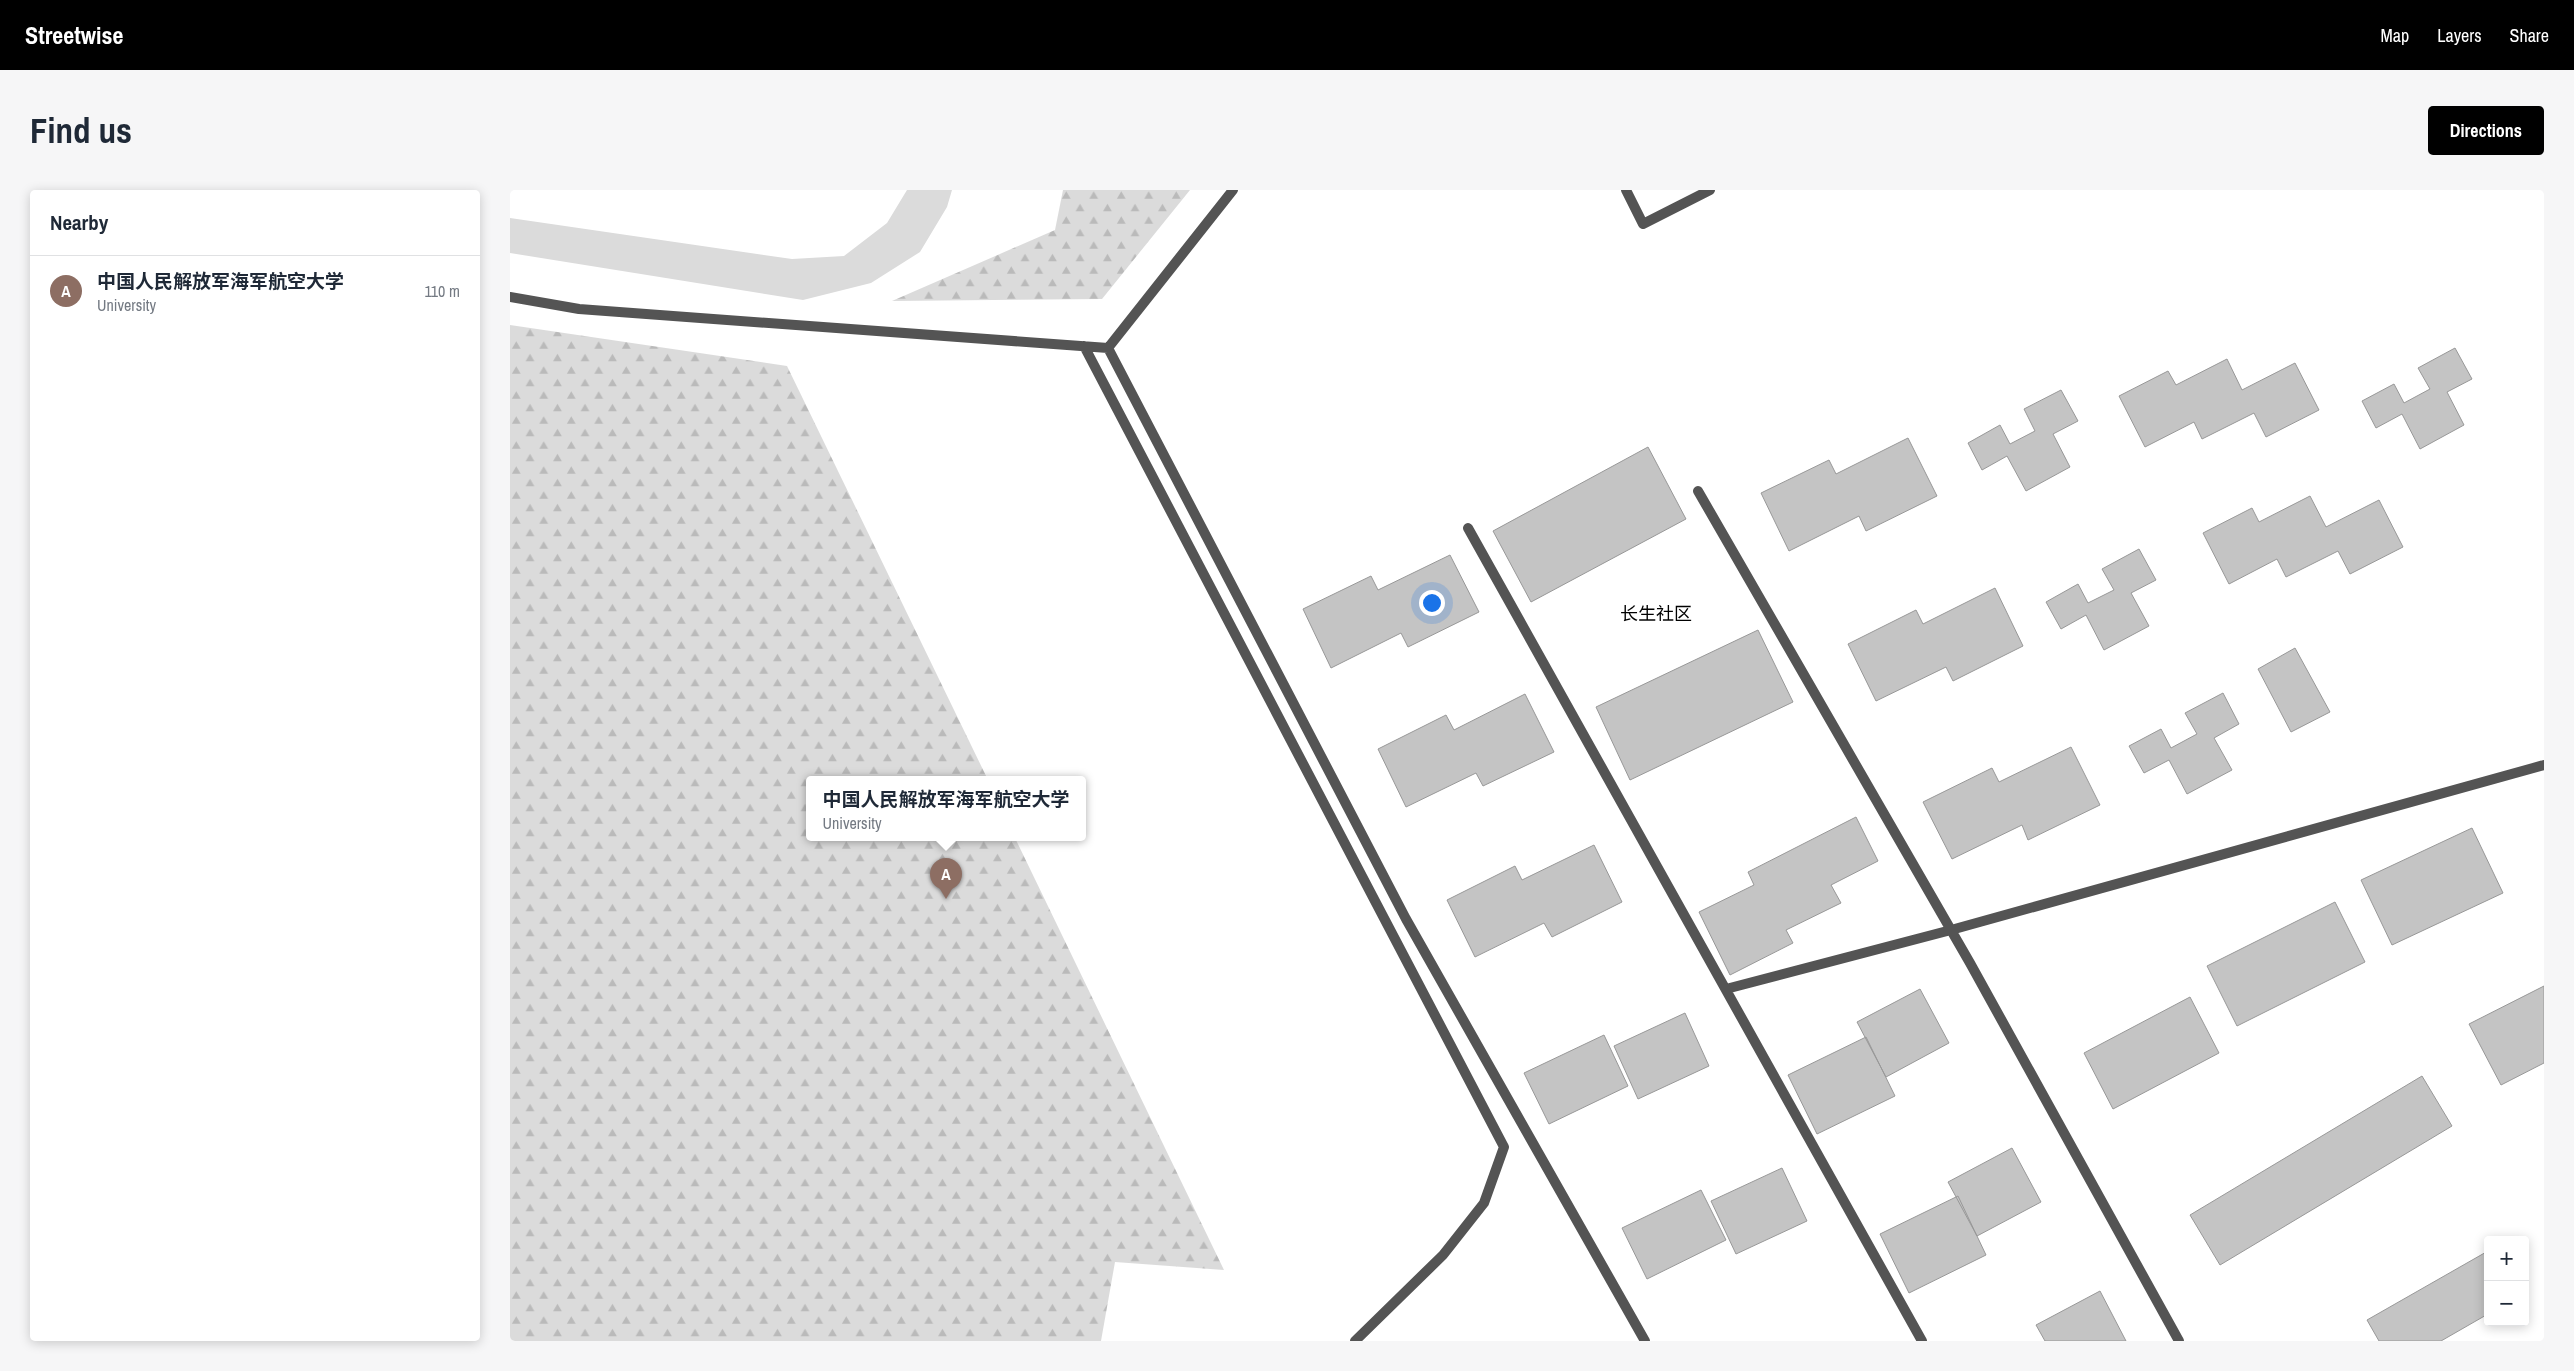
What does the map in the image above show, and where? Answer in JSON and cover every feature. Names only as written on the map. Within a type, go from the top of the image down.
[{"type":"street","points":[[1108,348],[1233,190]]},
{"type":"street","points":[[1626,190],[1643,224],[1710,190]]},
{"type":"street","points":[[510,297],[579,309],[1108,348]]},
{"type":"street","points":[[1084,346],[1504,1147],[1484,1203],[1443,1255],[1355,1341]]},
{"type":"street","points":[[1108,348],[1406,919],[1645,1341]]},
{"type":"street","points":[[1698,491],[1951,930],[2179,1341]]},
{"type":"street","points":[[1468,528],[1922,1341]]},
{"type":"street","points":[[1726,989],[1951,930],[2544,765]]},
{"type":"green space","points":[[907,190],[952,190],[947,207],[920,252],[871,283],[803,300],[510,253],[510,218],[792,259],[844,256],[887,223]]},
{"type":"green space","points":[[1063,190],[1190,190],[1102,299],[892,301],[1055,230]]},
{"type":"green space","points":[[510,325],[787,366],[986,776],[806,776],[806,841],[1016,841],[1224,1270],[1115,1262],[1101,1341],[510,1341]]},
{"type":"building","points":[[2455,348],[2472,379],[2447,392],[2464,425],[2420,449],[2402,414],[2376,428],[2362,401],[2394,384],[2404,403],[2430,389],[2418,368]]},
{"type":"building","points":[[2227,359],[2242,390],[2295,363],[2319,410],[2266,437],[2254,413],[2202,439],[2194,422],[2145,447],[2119,396],[2168,371],[2176,385]]},
{"type":"building","points":[[2061,390],[2078,421],[2053,434],[2070,467],[2026,491],[2007,456],[1982,470],[1968,443],[2000,425],[2010,444],[2035,431],[2024,409]]},
{"type":"building","points":[[1908,438],[1937,496],[1866,531],[1859,516],[1789,551],[1761,493],[1829,460],[1836,474]]},
{"type":"building","points":[[1648,447],[1686,519],[1531,602],[1493,531]]},
{"type":"building","points":[[2310,496],[2326,527],[2379,500],[2403,547],[2350,574],[2338,551],[2286,577],[2277,559],[2229,584],[2203,533],[2252,508],[2259,522]]},
{"type":"building","points":[[2139,549],[2156,580],[2131,593],[2149,626],[2104,650],[2086,615],[2061,629],[2046,602],[2078,584],[2088,603],[2114,590],[2102,569]]},
{"type":"building","points":[[1450,555],[1479,612],[1408,647],[1401,633],[1331,668],[1303,609],[1371,576],[1378,590]]},
{"type":"building","points":[[1995,588],[2023,646],[1953,681],[1946,667],[1876,701],[1848,644],[1916,610],[1923,624]]},
{"type":"building","points":[[1758,630],[1793,702],[1630,780],[1596,707]]},
{"type":"building","points":[[2295,648],[2330,712],[2291,732],[2258,669]]},
{"type":"building","points":[[2223,693],[2239,724],[2214,738],[2232,770],[2187,794],[2169,760],[2144,773],[2129,746],[2161,729],[2171,748],[2197,734],[2185,713]]},
{"type":"building","points":[[1525,694],[1554,752],[1483,786],[1476,773],[1406,807],[1378,749],[1446,715],[1454,730]]},
{"type":"building","points":[[2071,747],[2100,805],[2028,840],[2022,825],[1952,859],[1923,802],[1992,768],[1999,782]]},
{"type":"building","points":[[1856,817],[1878,861],[1831,885],[1841,903],[1786,930],[1793,943],[1730,975],[1699,912],[1754,885],[1748,872]]},
{"type":"building","points":[[2472,828],[2503,893],[2392,945],[2361,880]]},
{"type":"building","points":[[1594,845],[1622,902],[1552,937],[1544,923],[1475,957],[1447,900],[1515,866],[1522,880]]},
{"type":"building","points":[[2335,902],[2365,962],[2237,1026],[2207,966]]},
{"type":"building","points":[[2544,986],[2544,1063],[2501,1085],[2469,1024]]},
{"type":"building","points":[[1920,989],[1949,1043],[1886,1077],[1857,1022]]},
{"type":"building","points":[[2190,997],[2219,1053],[2113,1109],[2084,1053]]},
{"type":"building","points":[[1685,1013],[1709,1066],[1638,1099],[1614,1046]]},
{"type":"building","points":[[1604,1035],[1628,1086],[1549,1124],[1524,1073]]},
{"type":"building","points":[[1866,1037],[1895,1096],[1817,1134],[1788,1075]]},
{"type":"building","points":[[2422,1076],[2452,1126],[2220,1265],[2190,1215]]},
{"type":"building","points":[[2012,1148],[2041,1202],[1977,1236],[1948,1182]]},
{"type":"building","points":[[1782,1168],[1807,1221],[1736,1254],[1711,1201]]},
{"type":"building","points":[[1701,1190],[1726,1240],[1647,1279],[1622,1228]]},
{"type":"building","points":[[1958,1196],[1986,1255],[1909,1293],[1880,1234]]},
{"type":"building","points":[[2484,1253],[2484,1316],[2441,1341],[2379,1341],[2367,1320]]},
{"type":"building","points":[[2100,1291],[2126,1341],[2045,1341],[2036,1325]]},
{"type":"place","name":"中国人民解放军海军航空大学","points":[[946,899]]},
{"type":"district","name":"长生社区","points":[[1656,614]]}]
